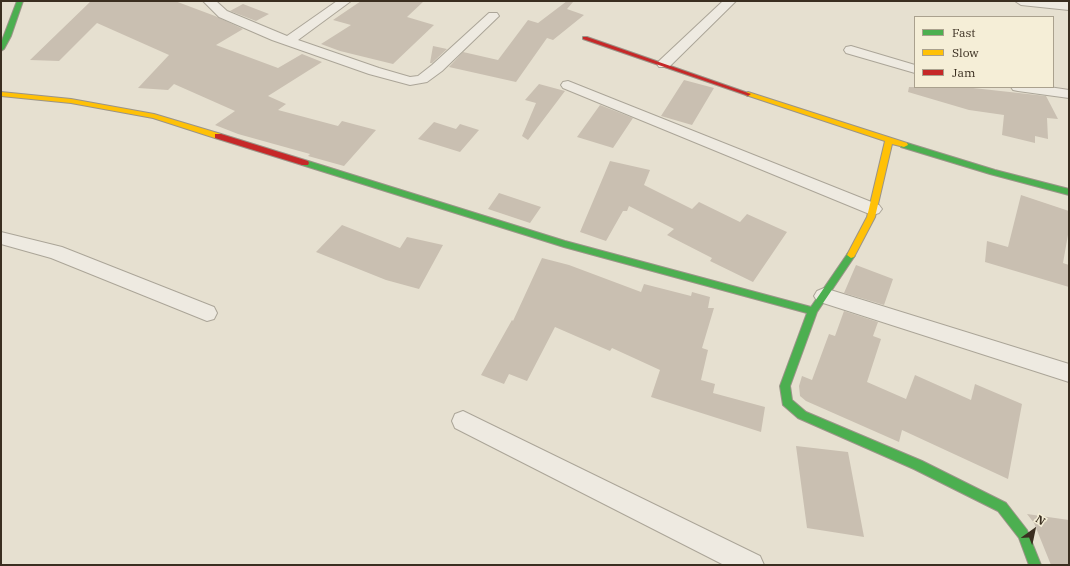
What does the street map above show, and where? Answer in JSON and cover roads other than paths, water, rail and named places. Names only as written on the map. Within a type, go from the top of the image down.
[{"type":"street","points":[[1,49],[8,36],[20,1]]},
{"type":"street","points":[[209,1],[223,14],[288,41],[374,71],[410,81],[422,79],[437,68],[493,16]]},
{"type":"street","points":[[288,41],[345,1]]},
{"type":"street","points":[[664,64],[730,1]]},
{"type":"street","points":[[1021,1],[1069,6]]},
{"type":"street","points":[[586,38],[888,140],[993,172],[1069,192]]},
{"type":"street","points":[[850,50],[914,69]]},
{"type":"street","points":[[568,85],[873,208]]},
{"type":"street","points":[[1025,88],[1069,94]]},
{"type":"street","points":[[1,94],[71,101],[154,116],[564,244],[818,303],[1069,374]]},
{"type":"street","points":[[888,140],[871,217],[853,252],[818,303],[785,386],[787,402],[802,415],[918,465],[1002,508],[1023,534],[1035,565]]},
{"type":"street","points":[[1,238],[56,252],[207,313]]},
{"type":"street","points":[[463,421],[751,565]]}]
